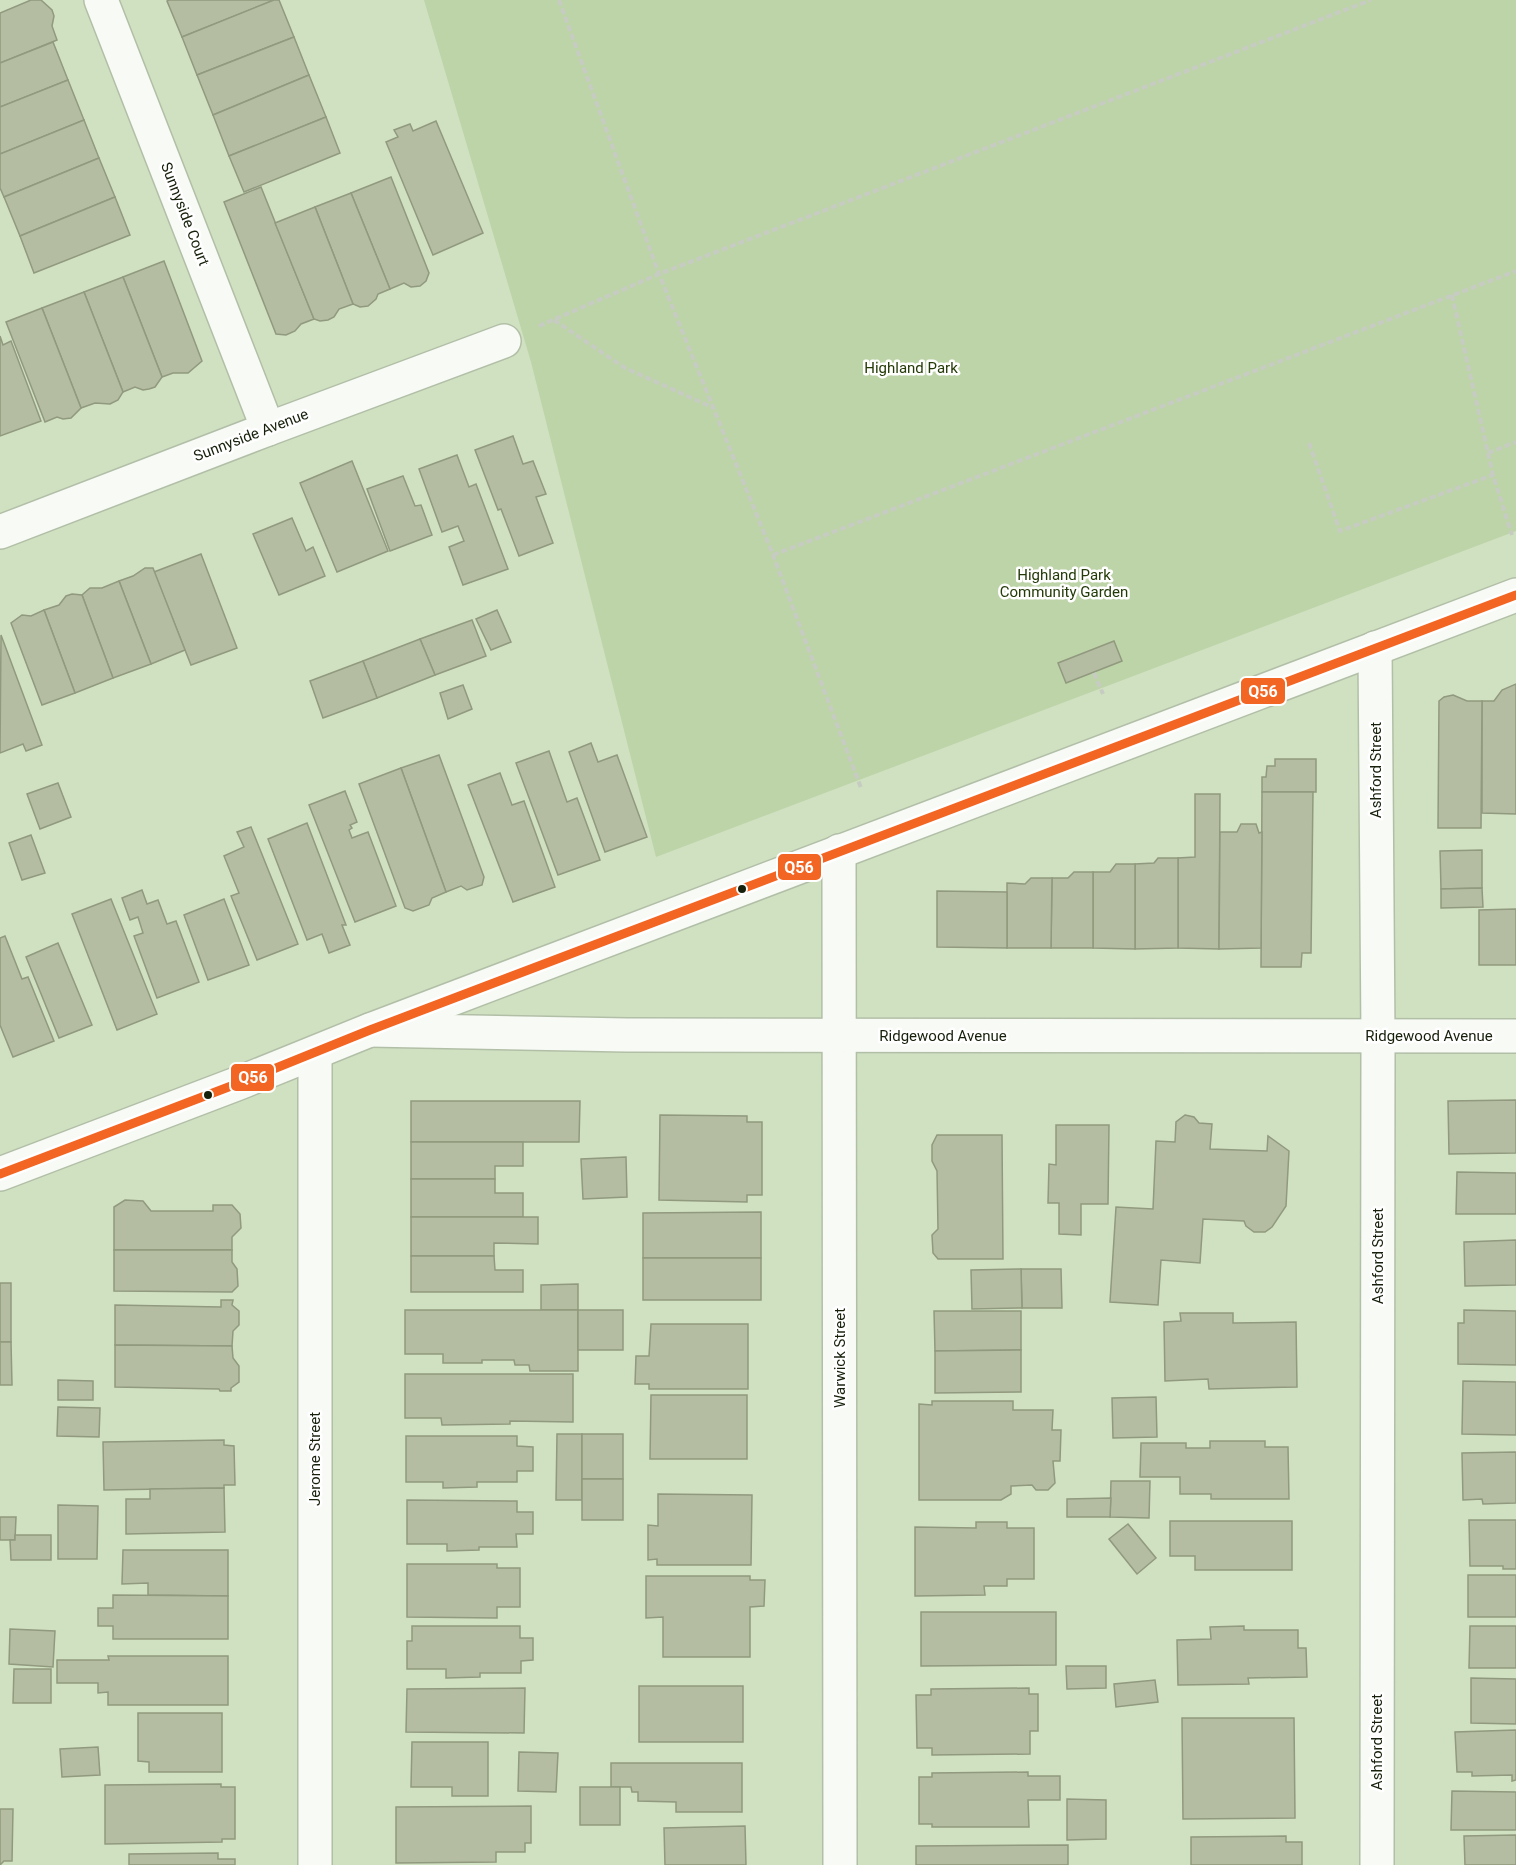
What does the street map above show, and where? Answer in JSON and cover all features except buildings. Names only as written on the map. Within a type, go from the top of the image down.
[{"type":"street","name":"Sunnyside Court","points":[[102,0],[268,429]]},
{"type":"street","name":"Sunnyside Avenue","points":[[0,532],[504,341]]},
{"type":"street","points":[[0,1174],[370,1030],[1516,595]]},
{"type":"street","name":"Ashford Street","points":[[1375,648],[1378,1036],[1377,1865]]},
{"type":"street","name":"Warwick Street","points":[[839,851],[840,1865]]},
{"type":"street","name":"Ridgewood Avenue","points":[[370,1030],[627,1035],[1516,1036]]},
{"type":"street","name":"Jerome Street","points":[[315,1053],[315,1865]]},
{"type":"path","points":[[559,0],[659,274],[774,555],[861,788]]},
{"type":"path","points":[[504,341],[659,274],[1371,0]]},
{"type":"path","points":[[774,555],[1516,271]]},
{"type":"path","points":[[1452,295],[1493,475],[1512,535]]},
{"type":"path","points":[[553,320],[625,368],[714,408]]},
{"type":"path","points":[[1488,453],[1516,442]]},
{"type":"path","points":[[1309,443],[1340,531],[1493,475]]},
{"type":"path","points":[[1094,673],[1103,694]]},
{"type":"green space","name":"Highland Park","points":[[424,0],[1516,0],[1516,531],[656,857],[531,362]]},
{"type":"transit line","name":"Q56","points":[[0,1174],[239,1083],[370,1030],[1516,595]]},
{"type":"park label","name":"Highland Park Community Garden","points":[[1064,584]]}]
